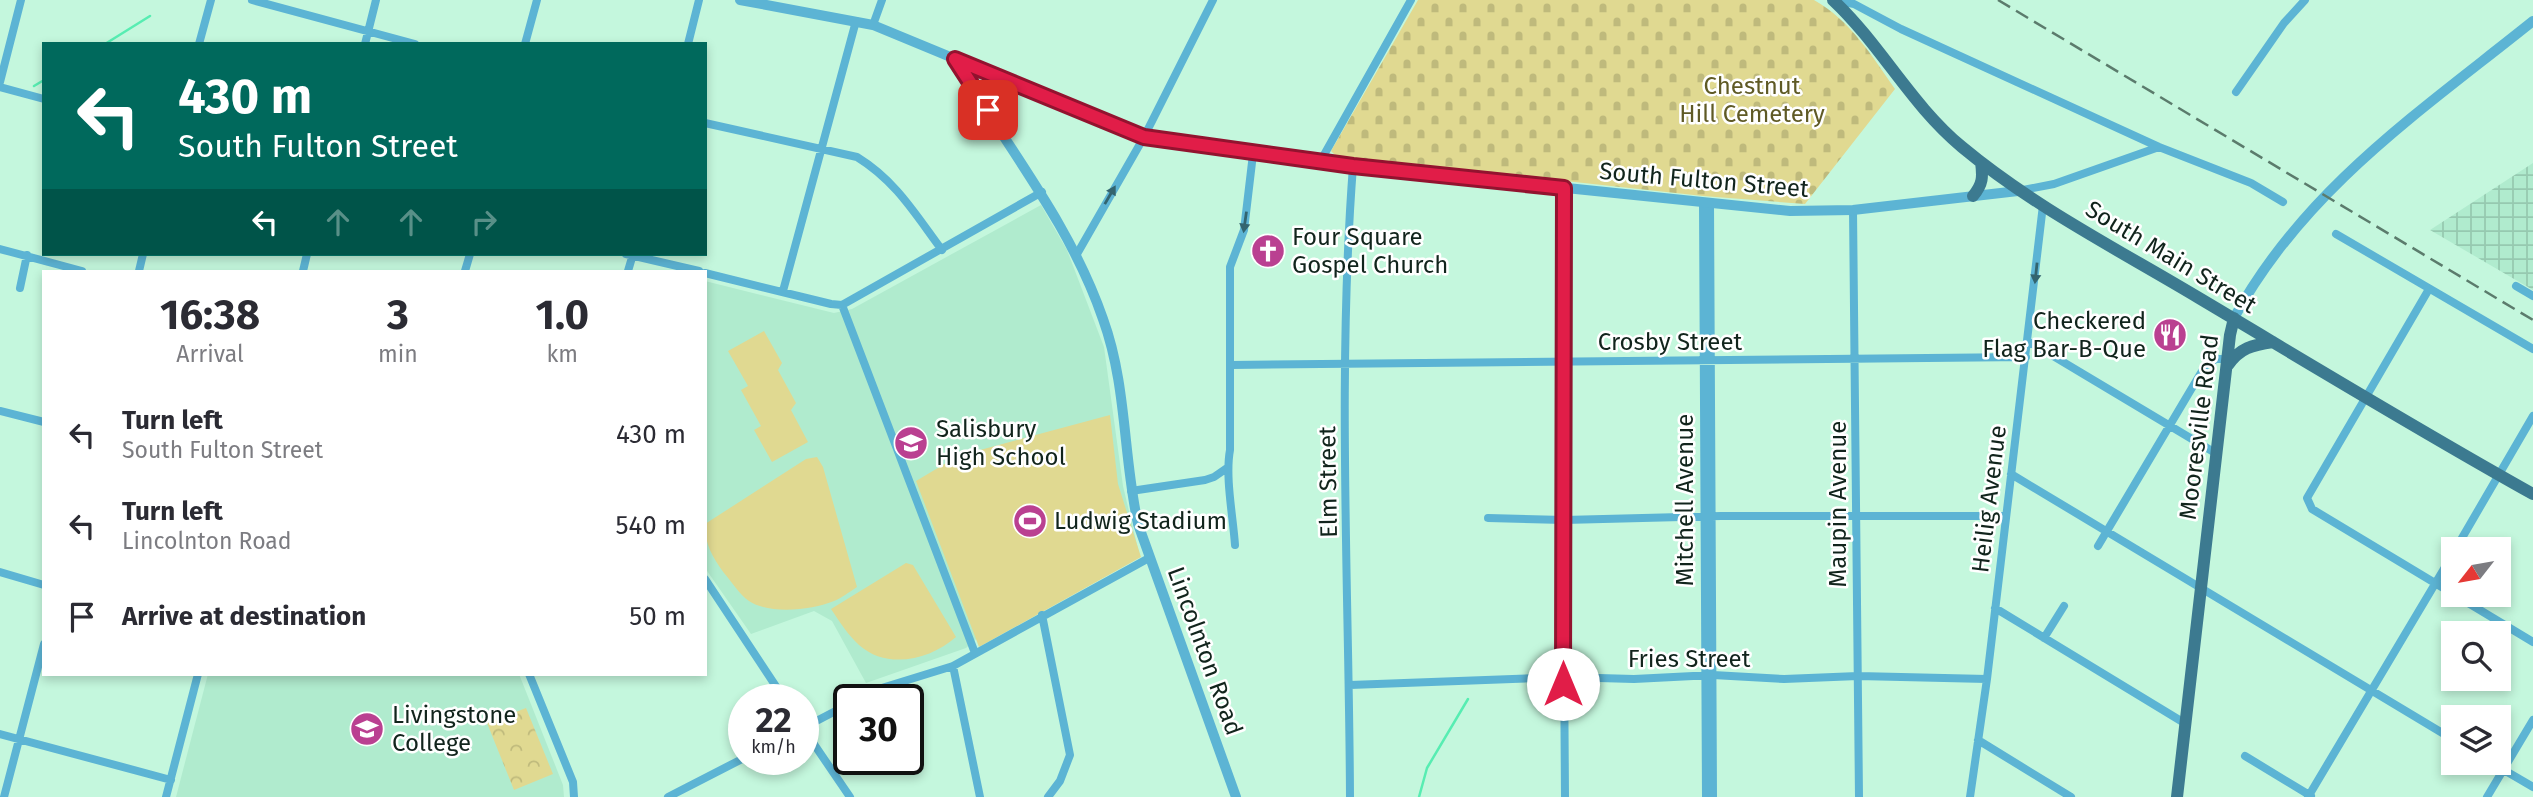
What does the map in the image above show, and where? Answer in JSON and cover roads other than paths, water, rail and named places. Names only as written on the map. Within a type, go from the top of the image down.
[{"type":"main road","name":"South Main Street","points":[[1833,0],[1865,33],[1931,117],[1960,146],[2018,191],[2533,494]]},
{"type":"main road","points":[[1973,196],[1983,179],[1981,162]]},
{"type":"main road","name":"Mooresville Road","points":[[2178,797],[2234,318]]},
{"type":"main road","points":[[2228,362],[2243,348],[2273,342]]},
{"type":"street","points":[[0,82],[21,0]]},
{"type":"street","points":[[200,42],[211,0]]},
{"type":"street","points":[[252,0],[408,42]]},
{"type":"street","points":[[365,42],[376,0]]},
{"type":"street","points":[[526,42],[537,0]]},
{"type":"street","points":[[688,42],[699,0]]},
{"type":"street","name":"South Fulton Street","points":[[740,0],[873,25],[1144,137],[1253,154],[1790,211],[1853,210],[2018,191]]},
{"type":"street","points":[[873,25],[882,0]]},
{"type":"street","points":[[1077,254],[1144,137],[1213,0]]},
{"type":"street","points":[[1320,162],[1411,0]]},
{"type":"street","points":[[1833,0],[1854,4],[1901,29],[2159,147],[2251,183],[2283,202]]},
{"type":"street","points":[[2236,92],[2284,23],[2305,0]]},
{"type":"street","points":[[783,291],[856,21]]},
{"type":"street","name":"Mooresville Road","points":[[2234,318],[2253,284],[2284,241],[2323,196],[2393,133],[2533,21]]},
{"type":"street","name":"Lincolnton Road","points":[[955,59],[1042,192],[1077,254],[1104,321],[1113,353],[1123,410],[1131,491],[1149,558],[1236,797]]},
{"type":"street","points":[[0,87],[42,98]]},
{"type":"street","points":[[707,123],[857,157],[878,170],[896,187],[942,250]]},
{"type":"street","points":[[2018,191],[2054,184],[2159,147]]},
{"type":"street","points":[[1235,545],[1231,486],[1227,468],[1230,450],[1230,267],[1244,230],[1253,154]]},
{"type":"street","name":"Elm Street","points":[[1350,797],[1345,362],[1346,256],[1353,166]]},
{"type":"street","points":[[1564,188],[1562,361],[1565,797]]},
{"type":"street","points":[[707,273],[842,305],[1042,192]]},
{"type":"street","name":"Mitchell Avenue","points":[[1706,797],[1707,204]]},
{"type":"street","name":"Heilig Avenue","points":[[1970,797],[1987,679],[2043,205]]},
{"type":"street","name":"Maupin Avenue","points":[[1853,210],[1859,797]]},
{"type":"street","points":[[2336,234],[2533,349]]},
{"type":"street","points":[[0,249],[78,270]]},
{"type":"street","points":[[20,288],[27,256]]},
{"type":"street","points":[[639,256],[695,270]]},
{"type":"street","points":[[2515,286],[2533,296]]},
{"type":"street","points":[[2429,289],[2307,498],[2312,509],[2533,642]]},
{"type":"street","points":[[842,305],[975,653]]},
{"type":"street","points":[[2028,341],[2217,454]]},
{"type":"street","name":"Crosby Street","points":[[1231,365],[2026,357]]},
{"type":"street","points":[[2098,546],[2205,366],[2216,359],[2228,362]]},
{"type":"street","points":[[0,411],[42,422]]},
{"type":"street","points":[[2462,537],[2533,416]]},
{"type":"street","points":[[1131,491],[1205,480],[1227,468]]},
{"type":"street","points":[[2011,474],[2441,732]]},
{"type":"street","points":[[1488,518],[1564,520],[2006,516]]},
{"type":"street","points":[[895,684],[953,666],[1149,558]]},
{"type":"street","points":[[0,572],[42,584]]},
{"type":"street","points":[[2245,756],[2310,796],[2441,574]]},
{"type":"street","points":[[707,583],[774,684]]},
{"type":"street","points":[[2044,638],[2064,606]]},
{"type":"street","points":[[1995,608],[2186,724]]},
{"type":"street","points":[[1042,615],[1070,755],[1060,781],[1048,797]]},
{"type":"street","points":[[4,797],[42,652]]},
{"type":"street","points":[[953,666],[980,797]]},
{"type":"street","points":[[166,797],[197,676]]},
{"type":"street","points":[[531,676],[573,782],[573,797]]},
{"type":"street","name":"Mitchell Avenue","points":[[1708,676],[1713,797]]},
{"type":"street","name":"Fries Street","points":[[1350,685],[1563,677],[1634,679],[1708,676],[1784,679],[1858,676],[1987,679]]},
{"type":"street","points":[[2511,757],[2533,720]]},
{"type":"street","points":[[0,734],[171,780]]},
{"type":"street","points":[[1978,740],[2071,797]]},
{"type":"street","points":[[819,751],[850,797]]},
{"type":"street","points":[[668,797],[728,766]]},
{"type":"street","points":[[2511,774],[2533,786]]},
{"type":"street","points":[[2487,797],[2500,775]]},
{"type":"waterway","points":[[108,42],[150,16]]},
{"type":"waterway","points":[[34,86],[42,81]]},
{"type":"waterway","points":[[1419,797],[1427,768],[1468,699]]},
{"type":"railway","points":[[1998,0],[2533,320]]},
{"type":"place","name":"Four Square Gospel Church","points":[[1268,251]]},
{"type":"place","name":"Checkered Flag Bar-B-Que","points":[[2170,335]]},
{"type":"place","name":"Salisbury High School","points":[[911,443]]},
{"type":"place","name":"Ludwig Stadium","points":[[1030,521]]},
{"type":"place","name":"Livingstone College","points":[[367,729]]},
{"type":"park label","name":"Chestnut Hill Cemetery","points":[[1752,100]]}]
